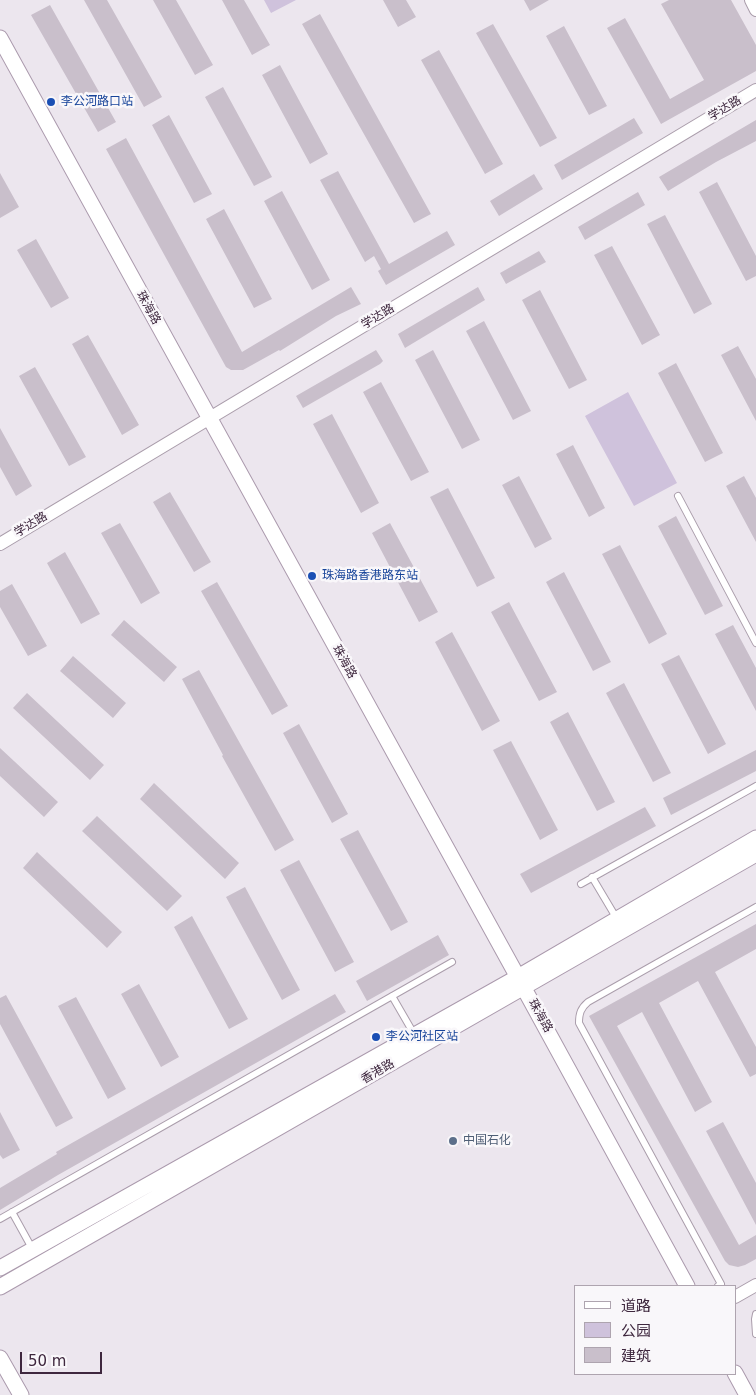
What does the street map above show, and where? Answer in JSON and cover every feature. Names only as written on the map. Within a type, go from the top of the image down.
[{"type":"main road","name":"珠海路","points":[[0,38],[208,419],[522,983],[686,1285]]},
{"type":"main road","name":"香港路","points":[[0,1268],[414,1035],[522,983],[617,919],[756,838]]},
{"type":"main road","name":"香港路","points":[[0,1287],[522,983],[754,859]]},
{"type":"main road","points":[[0,1358],[20,1395]]},
{"type":"main road","points":[[736,1375],[747,1395]]},
{"type":"street","points":[[751,0],[756,10]]},
{"type":"street","name":"学达路","points":[[0,544],[756,90]]},
{"type":"street","points":[[736,1296],[756,1285]]},
{"type":"lane","points":[[678,496],[756,643]]},
{"type":"lane","points":[[581,884],[756,786]]},
{"type":"lane","points":[[592,877],[617,919]]},
{"type":"lane","points":[[720,1285],[721,1284],[579,1022],[578,1013],[588,1002],[756,907]]},
{"type":"lane","points":[[0,1219],[452,962]]},
{"type":"lane","points":[[392,996],[414,1035]]},
{"type":"lane","points":[[12,1212],[33,1250]]},
{"type":"lane","points":[[756,1314],[756,1334]]},
{"type":"green space","points":[[264,0],[296,0],[271,13]]},
{"type":"green space","points":[[628,392],[677,483],[634,506],[585,416]]},
{"type":"building","points":[[84,0],[107,0],[162,97],[144,107]]},
{"type":"building","points":[[153,0],[176,0],[213,65],[195,75]]},
{"type":"building","points":[[222,0],[244,0],[270,45],[252,55]]},
{"type":"building","points":[[383,0],[406,0],[416,17],[398,27]]},
{"type":"building","points":[[524,0],[549,0],[530,11]]},
{"type":"building","points":[[669,0],[731,0],[756,45],[756,71],[661,124],[607,28],[625,18],[670,99],[704,80],[661,4]]},
{"type":"building","points":[[50,5],[116,122],[98,132],[31,15]]},
{"type":"building","points":[[320,14],[431,214],[414,223],[302,24]]},
{"type":"building","points":[[493,24],[557,138],[540,147],[476,33]]},
{"type":"building","points":[[564,26],[607,106],[589,115],[546,36]]},
{"type":"building","points":[[439,50],[503,164],[485,174],[421,60]]},
{"type":"building","points":[[280,65],[328,154],[310,164],[262,75]]},
{"type":"building","points":[[223,87],[272,177],[254,186],[205,97]]},
{"type":"building","points":[[169,115],[212,194],[194,203],[152,125]]},
{"type":"building","points":[[634,118],[643,133],[562,180],[554,165]]},
{"type":"building","points":[[756,120],[756,141],[716,162],[668,191],[659,177]]},
{"type":"building","points":[[126,138],[242,352],[351,287],[361,304],[336,316],[280,351],[243,370],[231,370],[226,367],[106,149]]},
{"type":"building","points":[[338,171],[389,264],[447,231],[455,245],[386,285],[378,271],[381,269],[374,256],[365,262],[320,180]]},
{"type":"building","points":[[0,173],[19,207],[0,218]]},
{"type":"building","points":[[534,174],[543,189],[499,216],[490,201]]},
{"type":"building","points":[[717,182],[756,256],[756,276],[746,281],[699,192]]},
{"type":"building","points":[[282,191],[330,280],[312,290],[264,201]]},
{"type":"building","points":[[638,192],[645,205],[585,240],[578,227]]},
{"type":"building","points":[[224,209],[272,299],[254,308],[206,219]]},
{"type":"building","points":[[665,215],[712,304],[694,314],[647,224]]},
{"type":"building","points":[[36,239],[69,298],[51,308],[17,250]]},
{"type":"building","points":[[612,246],[660,335],[642,345],[594,255]]},
{"type":"building","points":[[539,251],[546,262],[506,284],[500,273]]},
{"type":"building","points":[[478,287],[485,300],[405,348],[398,334]]},
{"type":"building","points":[[540,290],[587,380],[569,389],[522,300]]},
{"type":"building","points":[[484,321],[531,411],[513,420],[466,331]]},
{"type":"building","points":[[88,335],[139,425],[122,435],[72,344]]},
{"type":"building","points":[[738,346],[756,379],[756,421],[721,355]]},
{"type":"building","points":[[376,350],[383,361],[380,364],[303,408],[296,396]]},
{"type":"building","points":[[433,350],[480,440],[462,449],[415,360]]},
{"type":"building","points":[[676,363],[723,453],[705,462],[658,373]]},
{"type":"building","points":[[35,367],[86,457],[69,466],[19,376]]},
{"type":"building","points":[[381,382],[429,472],[411,481],[363,392]]},
{"type":"building","points":[[332,414],[379,503],[361,513],[313,424]]},
{"type":"building","points":[[0,428],[32,486],[16,496],[0,467]]},
{"type":"building","points":[[573,445],[605,508],[589,517],[556,454]]},
{"type":"building","points":[[519,476],[552,539],[535,548],[502,485]]},
{"type":"building","points":[[744,476],[756,498],[756,542],[726,486]]},
{"type":"building","points":[[448,488],[495,578],[477,587],[430,497]]},
{"type":"building","points":[[170,492],[211,562],[194,572],[153,502]]},
{"type":"building","points":[[676,516],[723,606],[705,615],[658,526]]},
{"type":"building","points":[[120,523],[160,593],[141,604],[101,533]]},
{"type":"building","points":[[390,523],[438,612],[419,622],[372,533]]},
{"type":"building","points":[[620,545],[667,634],[649,644],[602,554]]},
{"type":"building","points":[[65,552],[100,614],[81,624],[47,563]]},
{"type":"building","points":[[564,572],[611,662],[593,671],[546,582]]},
{"type":"building","points":[[217,582],[288,706],[272,715],[201,591]]},
{"type":"building","points":[[12,584],[47,646],[28,656],[0,607],[0,591]]},
{"type":"building","points":[[509,602],[557,692],[539,701],[491,612]]},
{"type":"building","points":[[124,620],[177,667],[164,682],[111,635]]},
{"type":"building","points":[[733,625],[756,668],[756,711],[715,634]]},
{"type":"building","points":[[452,632],[500,721],[482,731],[435,642]]},
{"type":"building","points":[[679,655],[726,744],[708,754],[661,664]]},
{"type":"building","points":[[73,656],[126,703],[113,718],[60,671]]},
{"type":"building","points":[[199,670],[294,840],[275,851],[182,679]]},
{"type":"building","points":[[624,683],[671,773],[653,782],[606,693]]},
{"type":"building","points":[[27,693],[104,765],[90,780],[13,708]]},
{"type":"building","points":[[568,712],[615,802],[597,811],[550,722]]},
{"type":"building","points":[[299,724],[348,814],[332,823],[283,733]]},
{"type":"building","points":[[511,741],[558,830],[540,840],[493,750]]},
{"type":"building","points":[[0,748],[58,802],[44,817],[0,776]]},
{"type":"building","points":[[756,750],[756,771],[671,815],[663,798]]},
{"type":"building","points":[[154,783],[239,863],[225,879],[140,799]]},
{"type":"building","points":[[645,807],[656,826],[531,893],[520,874]]},
{"type":"building","points":[[97,816],[182,896],[167,911],[82,831]]},
{"type":"building","points":[[358,830],[408,922],[391,931],[340,839]]},
{"type":"building","points":[[37,852],[122,932],[107,948],[23,868]]},
{"type":"building","points":[[299,860],[354,962],[335,972],[280,870]]},
{"type":"building","points":[[245,887],[300,990],[282,1000],[226,897]]},
{"type":"building","points":[[192,916],[248,1019],[229,1029],[174,927]]},
{"type":"building","points":[[756,924],[756,949],[715,972],[756,1047],[756,1074],[750,1077],[698,981],[659,1003],[712,1102],[695,1112],[642,1012],[617,1026],[739,1245],[756,1235],[756,1259],[738,1267],[729,1265],[725,1261],[589,1016]]},
{"type":"building","points":[[438,935],[449,955],[367,1001],[356,981]]},
{"type":"building","points":[[139,984],[179,1057],[161,1067],[121,994]]},
{"type":"building","points":[[335,994],[346,1012],[58,1175],[0,1210],[0,1188],[57,1154],[56,1152]]},
{"type":"building","points":[[6,995],[73,1118],[56,1127],[0,1024],[0,998]]},
{"type":"building","points":[[76,997],[126,1089],[108,1099],[58,1006]]},
{"type":"building","points":[[0,1112],[20,1150],[3,1159],[0,1155]]},
{"type":"building","points":[[723,1122],[756,1183],[756,1225],[706,1131]]},
{"type":"place","name":"李公河路口站","points":[[51,102]]},
{"type":"place","name":"珠海路香港路东站","points":[[312,576]]},
{"type":"place","name":"李公河社区站","points":[[376,1037]]},
{"type":"place","name":"中国石化","points":[[453,1141]]}]
